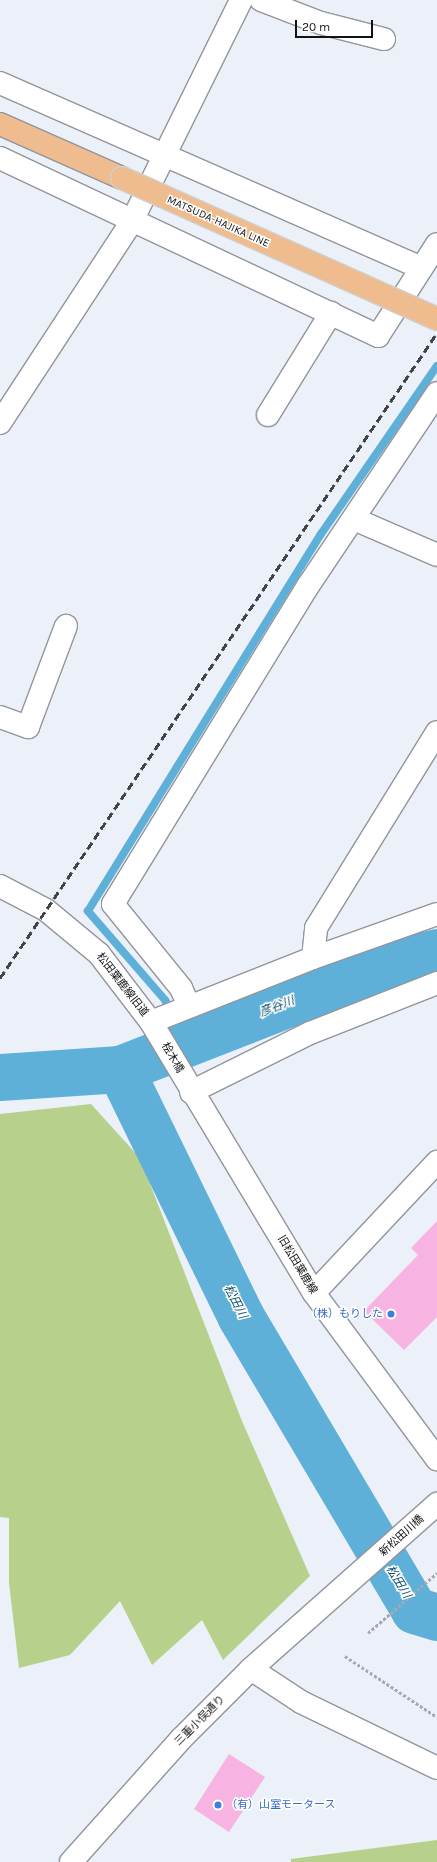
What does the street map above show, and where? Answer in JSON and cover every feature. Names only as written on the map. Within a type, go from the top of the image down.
[{"type":"main road","name":"MATSUDA-HAJIKA LINE","points":[[0,124],[437,319]]},
{"type":"street","points":[[0,423],[132,221],[165,158],[241,0]]},
{"type":"street","points":[[261,0],[321,23],[384,39]]},
{"type":"street","points":[[0,83],[165,158],[421,268]]},
{"type":"street","points":[[0,158],[132,221],[331,312],[378,336],[437,244]]},
{"type":"street","points":[[268,415],[331,312]]},
{"type":"street","points":[[169,1018],[181,988],[113,904],[308,586],[437,393]]},
{"type":"street","points":[[354,519],[437,555]]},
{"type":"street","points":[[0,718],[28,727],[66,626]]},
{"type":"street","points":[[313,958],[316,928],[437,732]]},
{"type":"street","name":"松田葉鹿線旧道","points":[[0,886],[72,929],[169,1018]]},
{"type":"street","points":[[169,1018],[313,958],[437,914]]},
{"type":"street","points":[[188,1086],[310,1033],[437,983]]},
{"type":"street","name":"桧木橋","points":[[169,1018],[188,1086]]},
{"type":"street","name":"旧松田葉鹿線","points":[[188,1086],[314,1293],[437,1459]]},
{"type":"street","points":[[314,1293],[437,1162]]},
{"type":"street","name":"新松田川橋","points":[[340,1591],[432,1508]]},
{"type":"street","name":"三重小俣通り","points":[[71,1862],[182,1738],[251,1669],[340,1591]]},
{"type":"street","points":[[251,1669],[301,1702],[437,1768]]},
{"type":"path","points":[[368,1633],[437,1573]]},
{"type":"path","points":[[345,1656],[437,1717]]},
{"type":"green space","points":[[91,1104],[140,1158],[242,1421],[310,1576],[223,1660],[202,1620],[152,1665],[120,1601],[70,1655],[19,1668],[9,1583],[9,1518],[0,1517],[0,1114]]},
{"type":"green space","points":[[437,1840],[437,1862],[291,1862],[291,1859]]},
{"type":"building","points":[[437,1221],[437,1317],[404,1350],[364,1311],[418,1255],[411,1248]]},
{"type":"building","points":[[229,1754],[265,1777],[229,1832],[194,1809]]},
{"type":"waterway","points":[[189,1043],[165,1000],[88,911],[321,534],[437,366]]},
{"type":"waterway","name":"彦谷川","points":[[120,1069],[394,962],[437,952]]},
{"type":"waterway","name":"松田川","points":[[0,1077],[120,1069],[241,1317],[414,1610],[437,1617]]},
{"type":"railway","points":[[0,978],[437,333]]},
{"type":"place","name":"（株）もりした","points":[[391,1314]]},
{"type":"place","name":"（有）山室モータース","points":[[218,1805]]}]
